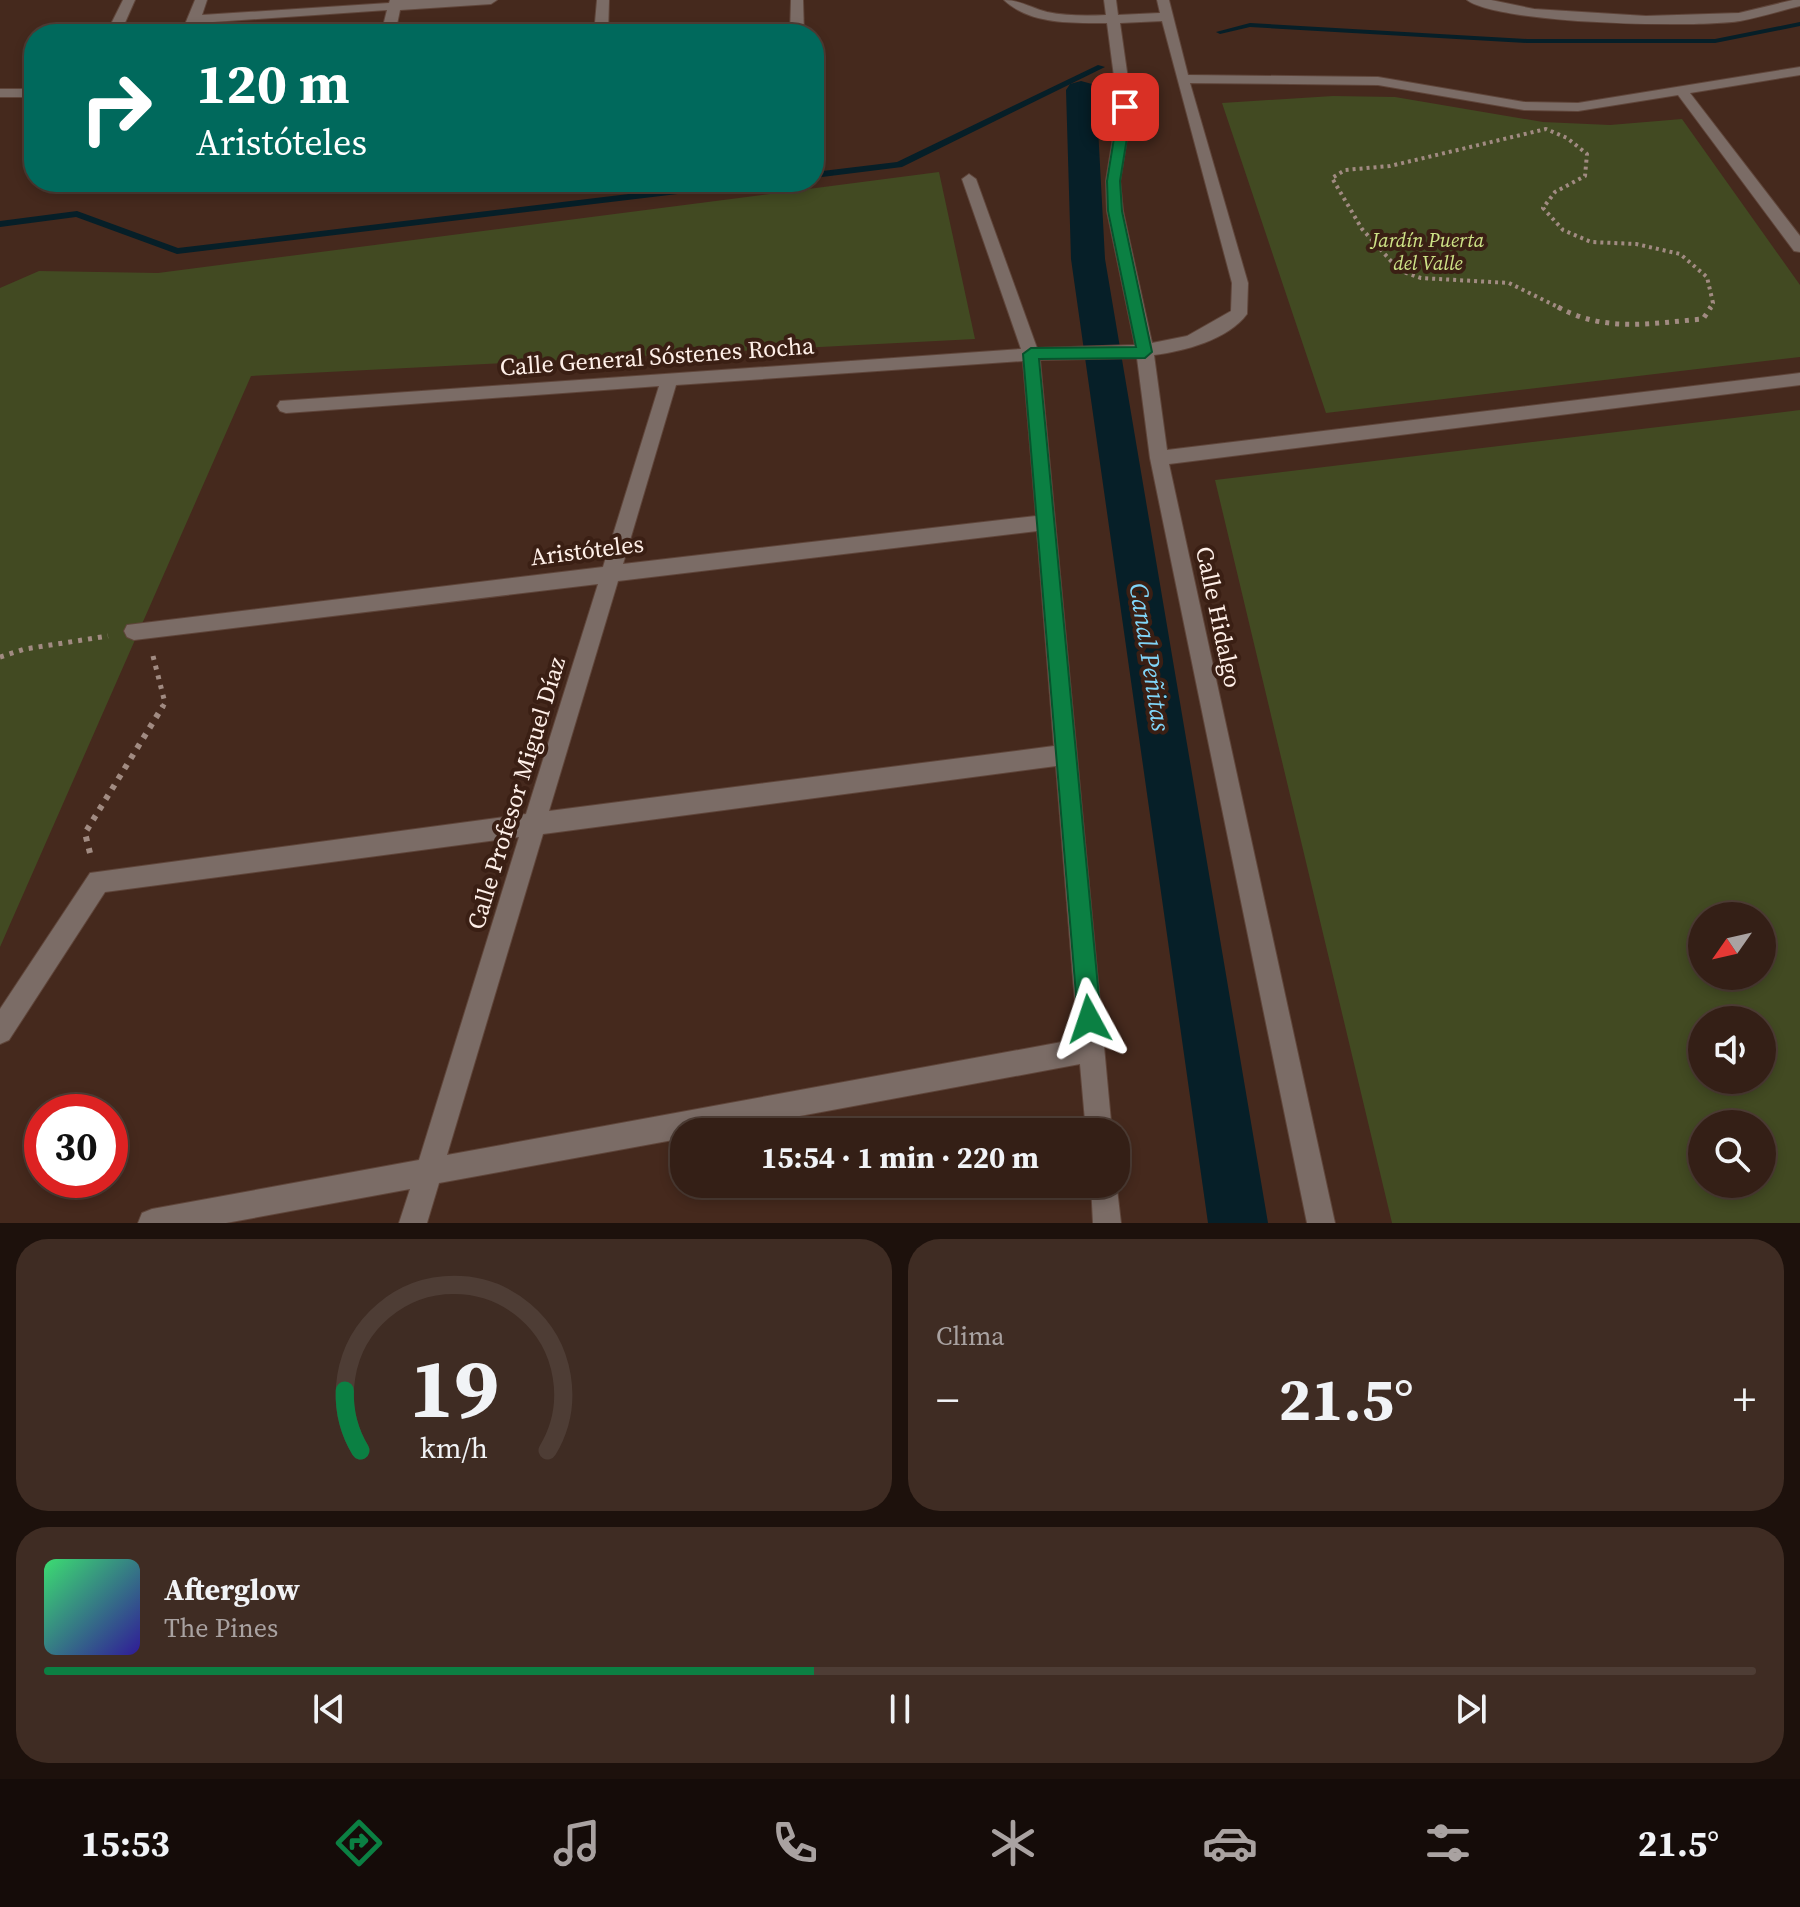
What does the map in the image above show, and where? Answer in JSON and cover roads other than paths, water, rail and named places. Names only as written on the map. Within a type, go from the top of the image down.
[{"type":"street","points":[[118,24],[129,0]]},
{"type":"street","points":[[192,24],[201,0]]},
{"type":"street","points":[[194,19],[395,3],[491,0]]},
{"type":"street","points":[[602,24],[603,0]]},
{"type":"street","points":[[797,0],[797,24]]},
{"type":"street","points":[[1010,0],[1046,18],[1166,17]]},
{"type":"street","name":"Calle Hidalgo","points":[[1110,0],[1125,107],[1113,181],[1115,211],[1136,352],[1321,1223]]},
{"type":"street","points":[[1031,354],[1136,352],[1186,344],[1218,331],[1239,314],[1240,283],[1182,79],[1163,0]]},
{"type":"street","points":[[1473,0],[1534,13],[1646,20],[1739,17],[1800,1]]},
{"type":"street","points":[[1631,0],[1646,20]]},
{"type":"street","points":[[390,24],[395,3]]},
{"type":"street","points":[[1182,79],[1378,81],[1524,106],[1578,107],[1800,71]]},
{"type":"street","points":[[1681,90],[1800,247]]},
{"type":"street","points":[[0,93],[24,93]]},
{"type":"street","points":[[969,179],[1031,354],[1098,1118]]},
{"type":"street","name":"Calle General Sóstenes Rocha","points":[[286,406],[1031,354]]},
{"type":"street","name":"Calle Profesor Miguel Díaz","points":[[413,1223],[670,378]]},
{"type":"street","points":[[1159,458],[1800,379]]},
{"type":"street","name":"Aristóteles","points":[[134,631],[1046,522]]},
{"type":"street","points":[[0,1031],[98,881],[1066,755]]},
{"type":"street","points":[[152,1223],[1092,1049]]},
{"type":"street","points":[[1105,1198],[1107,1223]]},
{"type":"waterway","points":[[1220,32],[1250,25],[1527,41],[1715,41],[1800,24]]},
{"type":"waterway","points":[[824,174],[899,165],[1101,67]]},
{"type":"waterway","name":"Canal Peñitas","points":[[1081,90],[1088,259],[1238,1223]]},
{"type":"waterway","points":[[0,224],[77,214],[177,251],[670,192]]},
{"type":"park label","name":"Jardín Puerta del Valle","points":[[1428,252]]}]
